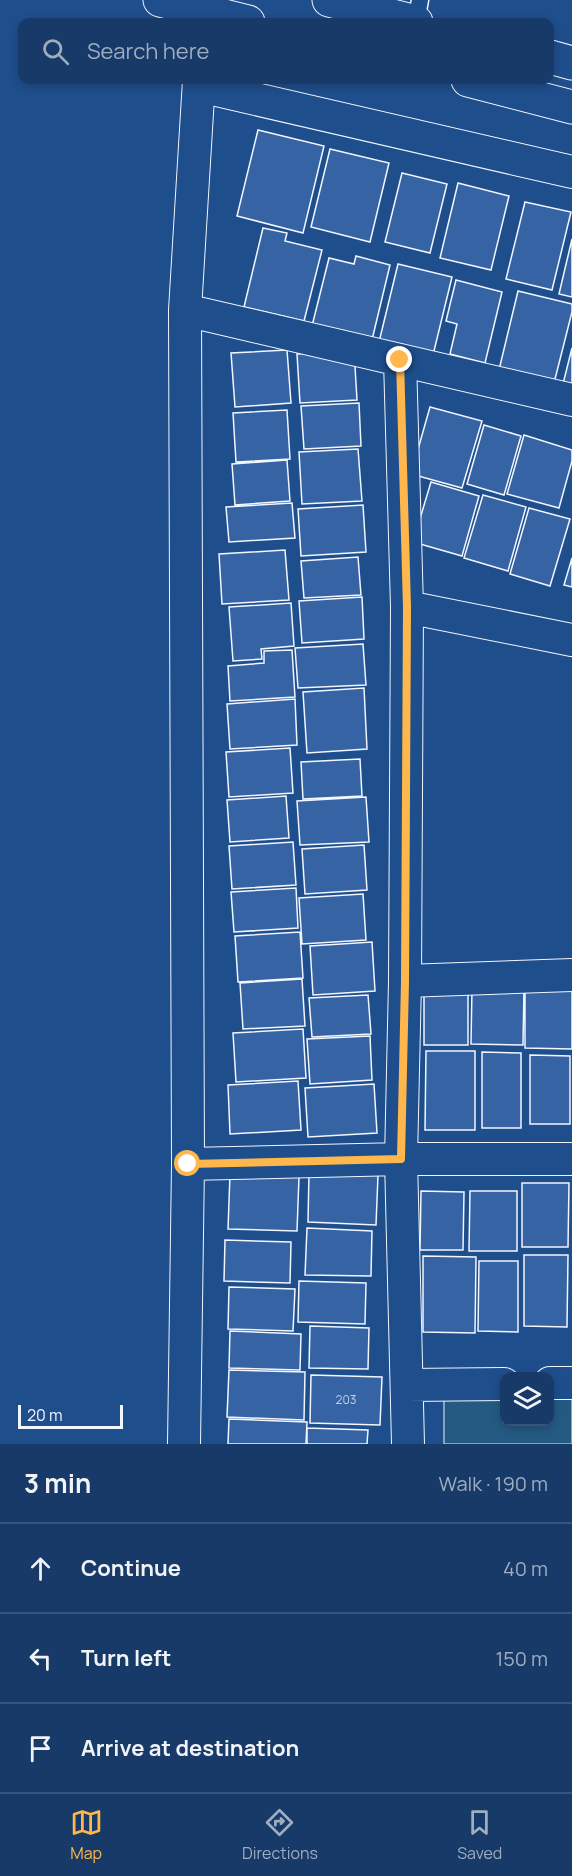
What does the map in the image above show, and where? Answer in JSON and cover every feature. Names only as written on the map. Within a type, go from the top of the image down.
[{"type":"main road","points":[[160,0],[232,18]]},
{"type":"main road","points":[[329,0],[400,18]]},
{"type":"main road","points":[[554,58],[572,63]]},
{"type":"main road","points":[[484,84],[572,106]]},
{"type":"street","points":[[184,1444],[188,1164],[185,310],[199,84]]},
{"type":"street","points":[[203,84],[572,172]]},
{"type":"street","points":[[185,310],[572,400]]},
{"type":"street","points":[[400,360],[407,607],[405,981],[401,1159],[408,1444]]},
{"type":"street","points":[[407,607],[572,640]]},
{"type":"street","points":[[405,981],[572,975]]},
{"type":"street","points":[[188,1164],[401,1159],[572,1159]]},
{"type":"street","points":[[554,1383],[572,1383]]},
{"type":"street","points":[[407,1385],[500,1384]]},
{"type":"lane","points":[[417,18],[420,0]]},
{"type":"shaded area","points":[[444,1394],[500,1395],[500,1426],[554,1426],[554,1396],[572,1396],[572,1444],[444,1444]]},
{"type":"building","points":[[258,130],[324,146],[303,233],[237,216]]},
{"type":"building","points":[[330,149],[389,163],[370,242],[311,227]]},
{"type":"building","points":[[402,173],[447,184],[430,253],[385,242]]},
{"type":"building","points":[[458,183],[509,196],[491,270],[440,258]]},
{"type":"building","points":[[525,202],[571,212],[552,290],[506,279]]},
{"type":"building","points":[[263,228],[287,233],[285,241],[322,250],[304,321],[244,307]]},
{"type":"building","points":[[572,239],[572,297],[559,294]]},
{"type":"building","points":[[356,256],[390,265],[371,344],[311,330],[329,258],[354,264]]},
{"type":"building","points":[[398,264],[452,277],[433,355],[379,342]]},
{"type":"building","points":[[456,280],[502,292],[485,363],[450,354],[457,324],[446,321]]},
{"type":"building","points":[[518,291],[572,304],[553,387],[498,374]]},
{"type":"building","points":[[572,348],[572,395],[561,392]]},
{"type":"building","points":[[287,350],[291,403],[235,407],[231,353]]},
{"type":"building","points":[[354,350],[357,400],[300,403],[297,354]]},
{"type":"building","points":[[359,403],[361,446],[304,449],[301,406]]},
{"type":"building","points":[[430,407],[482,421],[462,488],[411,474]]},
{"type":"building","points":[[287,410],[290,459],[236,462],[233,413]]},
{"type":"building","points":[[484,425],[521,436],[504,495],[467,484]]},
{"type":"building","points":[[524,435],[572,450],[572,461],[559,508],[507,494]]},
{"type":"building","points":[[358,449],[362,501],[302,504],[299,452]]},
{"type":"building","points":[[287,460],[290,501],[235,505],[232,464]]},
{"type":"building","points":[[431,482],[479,496],[462,556],[413,542]]},
{"type":"building","points":[[483,495],[526,507],[508,571],[464,558]]},
{"type":"building","points":[[292,503],[295,538],[229,542],[226,507]]},
{"type":"building","points":[[363,505],[366,552],[301,556],[298,509]]},
{"type":"building","points":[[529,508],[570,519],[550,586],[510,574]]},
{"type":"building","points":[[285,550],[289,600],[222,604],[219,554]]},
{"type":"building","points":[[358,557],[361,595],[304,598],[301,561]]},
{"type":"building","points":[[572,558],[572,587],[564,585]]},
{"type":"building","points":[[362,597],[364,639],[302,643],[299,601]]},
{"type":"building","points":[[291,603],[294,646],[261,649],[262,659],[233,661],[229,607]]},
{"type":"building","points":[[363,644],[366,685],[298,688],[295,648]]},
{"type":"building","points":[[292,650],[295,697],[230,701],[228,666],[264,663],[264,651]]},
{"type":"building","points":[[364,688],[367,749],[307,753],[303,692]]},
{"type":"building","points":[[295,699],[297,745],[230,749],[227,704]]},
{"type":"building","points":[[290,748],[293,793],[229,797],[226,752]]},
{"type":"building","points":[[360,759],[362,796],[303,799],[301,762]]},
{"type":"building","points":[[286,796],[289,838],[230,842],[227,800]]},
{"type":"building","points":[[366,797],[369,842],[300,845],[297,801]]},
{"type":"building","points":[[293,842],[296,885],[232,889],[229,846]]},
{"type":"building","points":[[364,845],[367,890],[305,894],[302,849]]},
{"type":"building","points":[[296,888],[298,928],[234,932],[231,892]]},
{"type":"building","points":[[363,894],[366,940],[302,944],[299,898]]},
{"type":"building","points":[[300,932],[303,978],[238,982],[235,936]]},
{"type":"building","points":[[372,942],[375,991],[313,995],[310,946]]},
{"type":"building","points":[[302,979],[305,1026],[243,1029],[240,983]]},
{"type":"building","points":[[472,987],[524,988],[523,1045],[471,1044]]},
{"type":"building","points":[[424,990],[468,991],[468,1045],[424,1045]]},
{"type":"building","points":[[525,990],[572,990],[572,1049],[525,1048]]},
{"type":"building","points":[[368,995],[371,1034],[312,1037],[309,998]]},
{"type":"building","points":[[303,1029],[306,1078],[236,1082],[233,1033]]},
{"type":"building","points":[[370,1036],[372,1080],[310,1084],[307,1039]]},
{"type":"building","points":[[426,1051],[475,1051],[475,1130],[425,1130]]},
{"type":"building","points":[[482,1052],[521,1053],[521,1128],[482,1128]]},
{"type":"building","points":[[530,1055],[570,1056],[570,1124],[530,1124]]},
{"type":"building","points":[[298,1081],[301,1130],[230,1134],[228,1085]]},
{"type":"building","points":[[374,1084],[377,1133],[308,1137],[305,1088]]},
{"type":"building","points":[[309,1173],[378,1175],[376,1225],[308,1222]]},
{"type":"building","points":[[230,1174],[299,1177],[297,1231],[228,1229]]},
{"type":"building","points":[[522,1183],[569,1183],[568,1247],[522,1247]]},
{"type":"building","points":[[421,1191],[464,1192],[463,1250],[420,1250]]},
{"type":"building","points":[[470,1191],[517,1191],[517,1251],[469,1251]]},
{"type":"building","points":[[307,1228],[372,1231],[371,1276],[305,1275]]},
{"type":"building","points":[[225,1240],[291,1242],[290,1283],[224,1281]]},
{"type":"building","points":[[524,1255],[568,1255],[567,1327],[524,1326]]},
{"type":"building","points":[[423,1256],[476,1257],[475,1333],[423,1332]]},
{"type":"building","points":[[479,1261],[518,1261],[518,1332],[478,1331]]},
{"type":"building","points":[[299,1281],[366,1283],[365,1324],[298,1322]]},
{"type":"building","points":[[229,1287],[295,1289],[293,1331],[228,1329]]},
{"type":"building","points":[[310,1326],[369,1328],[368,1369],[309,1368]]},
{"type":"building","points":[[230,1331],[301,1334],[300,1370],[229,1368]]},
{"type":"building","points":[[229,1370],[305,1372],[304,1420],[227,1417]]},
{"type":"building","points":[[311,1375],[382,1377],[380,1425],[310,1423]]},
{"type":"building","points":[[229,1419],[307,1422],[306,1444],[228,1444]]},
{"type":"building","points":[[307,1428],[368,1430],[367,1444],[307,1444]]},
{"type":"route","points":[[188,1164],[401,1159],[405,981],[407,607],[400,360]]}]
